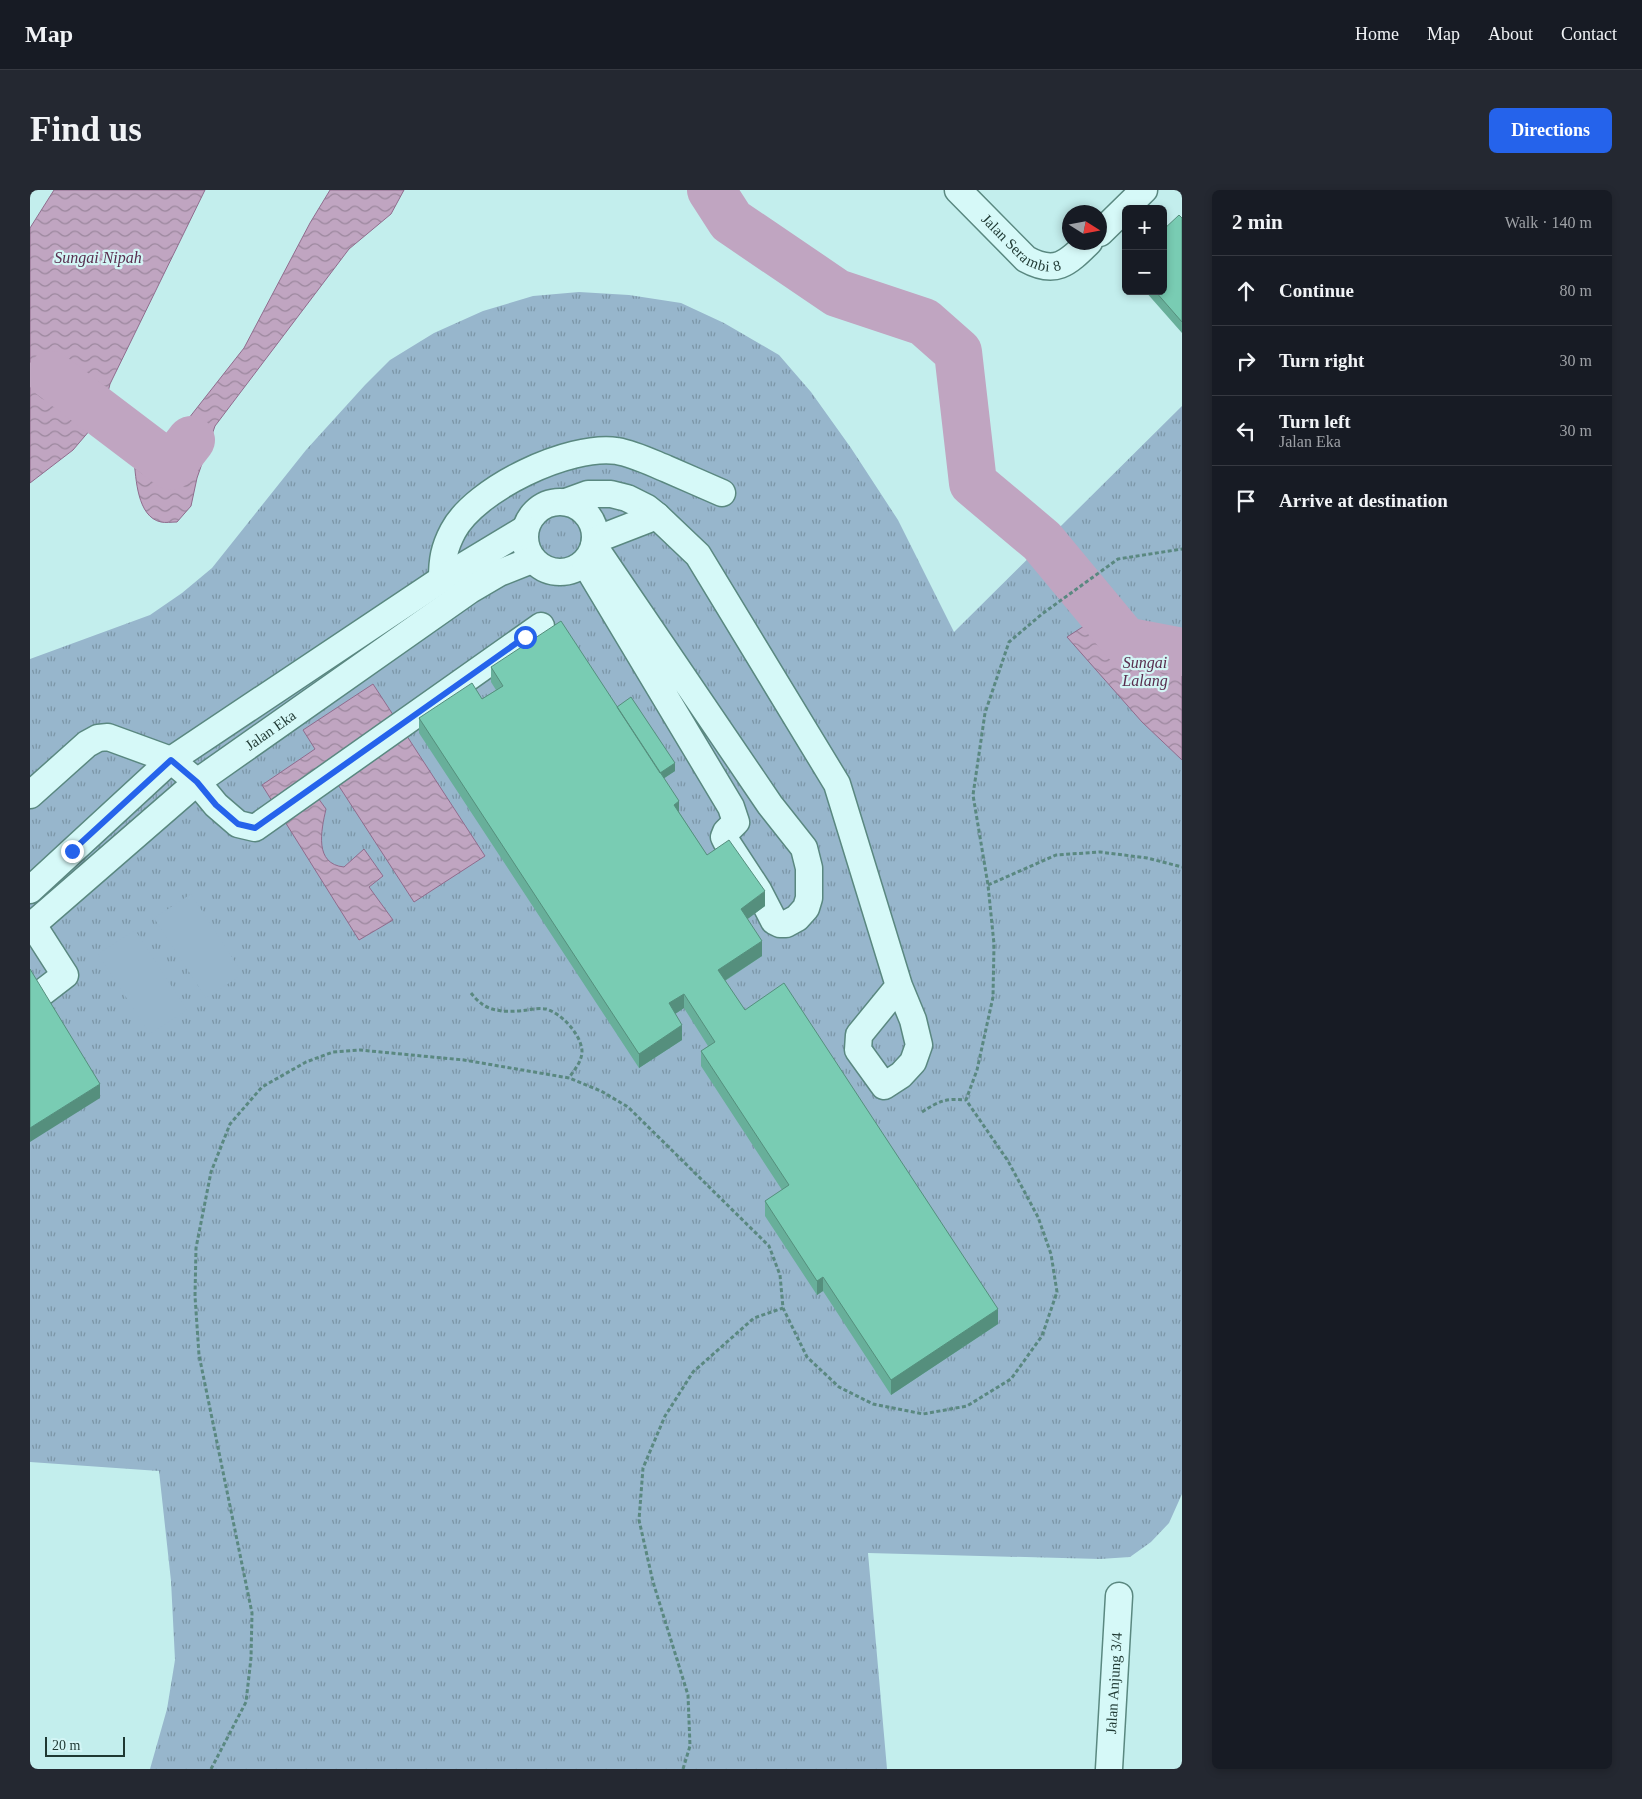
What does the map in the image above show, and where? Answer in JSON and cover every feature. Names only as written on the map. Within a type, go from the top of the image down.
[{"type":"street","name":"Jalan Serambi 8","points":[[958,190],[1026,259],[1040,266],[1054,268],[1080,250]]},
{"type":"street","points":[[1107,226],[1144,190]]},
{"type":"street","points":[[442,579],[442,558],[453,530],[468,511],[496,490],[527,471],[557,459],[592,452],[615,451],[637,456],[722,494]]},
{"type":"street","name":"Jalan Eka","points":[[30,890],[171,760],[442,579],[525,529],[530,516],[540,507],[552,502],[566,502],[588,494],[611,494],[627,498],[647,508],[698,555],[837,784],[899,986]]},
{"type":"street","points":[[566,502],[579,507],[588,516],[594,528],[591,550],[731,807],[736,822],[726,832],[724,837],[726,842],[758,890],[774,921],[786,924],[797,918],[806,908],[809,898],[809,868],[804,848],[770,805],[591,550]]},
{"type":"street","points":[[525,529],[525,545],[532,560],[543,568],[555,572],[569,571],[591,550],[657,516]]},
{"type":"street","name":"Jalan Eka","points":[[32,926],[197,782],[470,590],[498,574],[532,560]]},
{"type":"street","points":[[30,796],[87,744],[98,738],[108,737],[171,760],[197,782],[216,805],[238,824],[255,828],[541,626]]},
{"type":"street","points":[[30,1002],[66,975],[32,926]]},
{"type":"street","name":"Jalan Anjung 3/4","points":[[1109,1769],[1119,1596]]},
{"type":"path","points":[[966,1100],[977,1070],[993,997],[994,944],[988,885],[973,795],[984,713],[1009,642],[1042,614],[1118,559],[1182,549]]},
{"type":"path","points":[[988,885],[1056,855],[1100,852],[1147,858],[1182,867]]},
{"type":"path","points":[[471,993],[482,1005],[496,1010],[516,1012],[546,1009],[571,1027],[579,1039],[582,1051],[579,1064],[568,1078]]},
{"type":"path","points":[[211,1769],[246,1702],[251,1658],[252,1613],[199,1355],[196,1248],[212,1172],[230,1124],[262,1087],[306,1062],[333,1052],[360,1050],[464,1060],[568,1078],[601,1091],[628,1107],[769,1246],[780,1275],[783,1308],[807,1357],[839,1387],[873,1404],[923,1414],[967,1406],[1011,1378],[1042,1336],[1057,1292],[1051,1254],[1038,1217],[1008,1161],[966,1100],[952,1098],[938,1101],[922,1112]]},
{"type":"path","points":[[683,1769],[690,1746],[688,1695],[653,1582],[639,1520],[643,1468],[665,1416],[693,1372],[754,1318],[783,1308]]},
{"type":"green space","points":[[579,292],[629,295],[681,303],[724,323],[779,355],[811,392],[851,448],[898,520],[954,632],[1182,406],[1182,1494],[1169,1523],[1151,1542],[1130,1557],[1100,1559],[868,1553],[887,1769],[150,1769],[167,1709],[175,1660],[171,1581],[159,1471],[30,1462],[30,659],[150,615],[182,593],[212,568],[306,450],[390,360],[434,333],[483,311],[533,296]]},
{"type":"green space","points":[[191,894],[243,974],[206,998],[154,918]]},
{"type":"green space","points":[[135,930],[187,1010],[150,1034],[98,954]]},
{"type":"water","name":"Sungai Nipah","points":[[54,190],[205,190],[110,384],[102,416],[73,450],[30,483],[30,228]]},
{"type":"water","points":[[330,190],[404,190],[391,214],[349,249],[215,426],[197,478],[191,506],[177,522],[163,522],[153,519],[142,505],[139,496],[134,460],[152,436],[174,437],[244,348],[310,223]]},
{"type":"water","points":[[692,190],[727,190],[760,241],[712,221]]},
{"type":"water","name":"Sungai Lalang","points":[[1095,619],[1150,634],[1182,635],[1182,760],[1142,722],[1067,637]]},
{"type":"water","points":[[373,684],[485,856],[414,902],[324,763],[312,772],[308,784],[326,809],[322,827],[324,853],[334,865],[344,867],[364,849],[383,876],[369,887],[393,920],[359,940],[262,785],[315,749],[303,730]]},
{"type":"building","points":[[1179,215],[1182,218],[1182,322],[1158,295],[1167,295],[1167,226]]},
{"type":"building","points":[[561,621],[679,801],[674,805],[707,855],[729,840],[765,891],[741,909],[762,941],[718,970],[745,1010],[784,983],[998,1309],[891,1380],[823,1277],[817,1281],[765,1201],[789,1185],[701,1051],[715,1042],[684,994],[669,1003],[682,1025],[639,1054],[419,718],[472,683],[482,699],[503,686],[491,667]]},
{"type":"building","points":[[631,697],[675,763],[660,773],[617,707]]},
{"type":"building","points":[[30,969],[100,1084],[30,1128]]},
{"type":"waterway","points":[[711,190],[731,221],[837,293],[924,322],[958,352],[973,483],[1042,541],[1125,641],[1182,652]]},
{"type":"waterway","points":[[51,375],[171,466],[191,440]]},
{"type":"route","points":[[72,851],[171,760],[197,782],[216,805],[238,824],[255,828],[525,637]]}]
